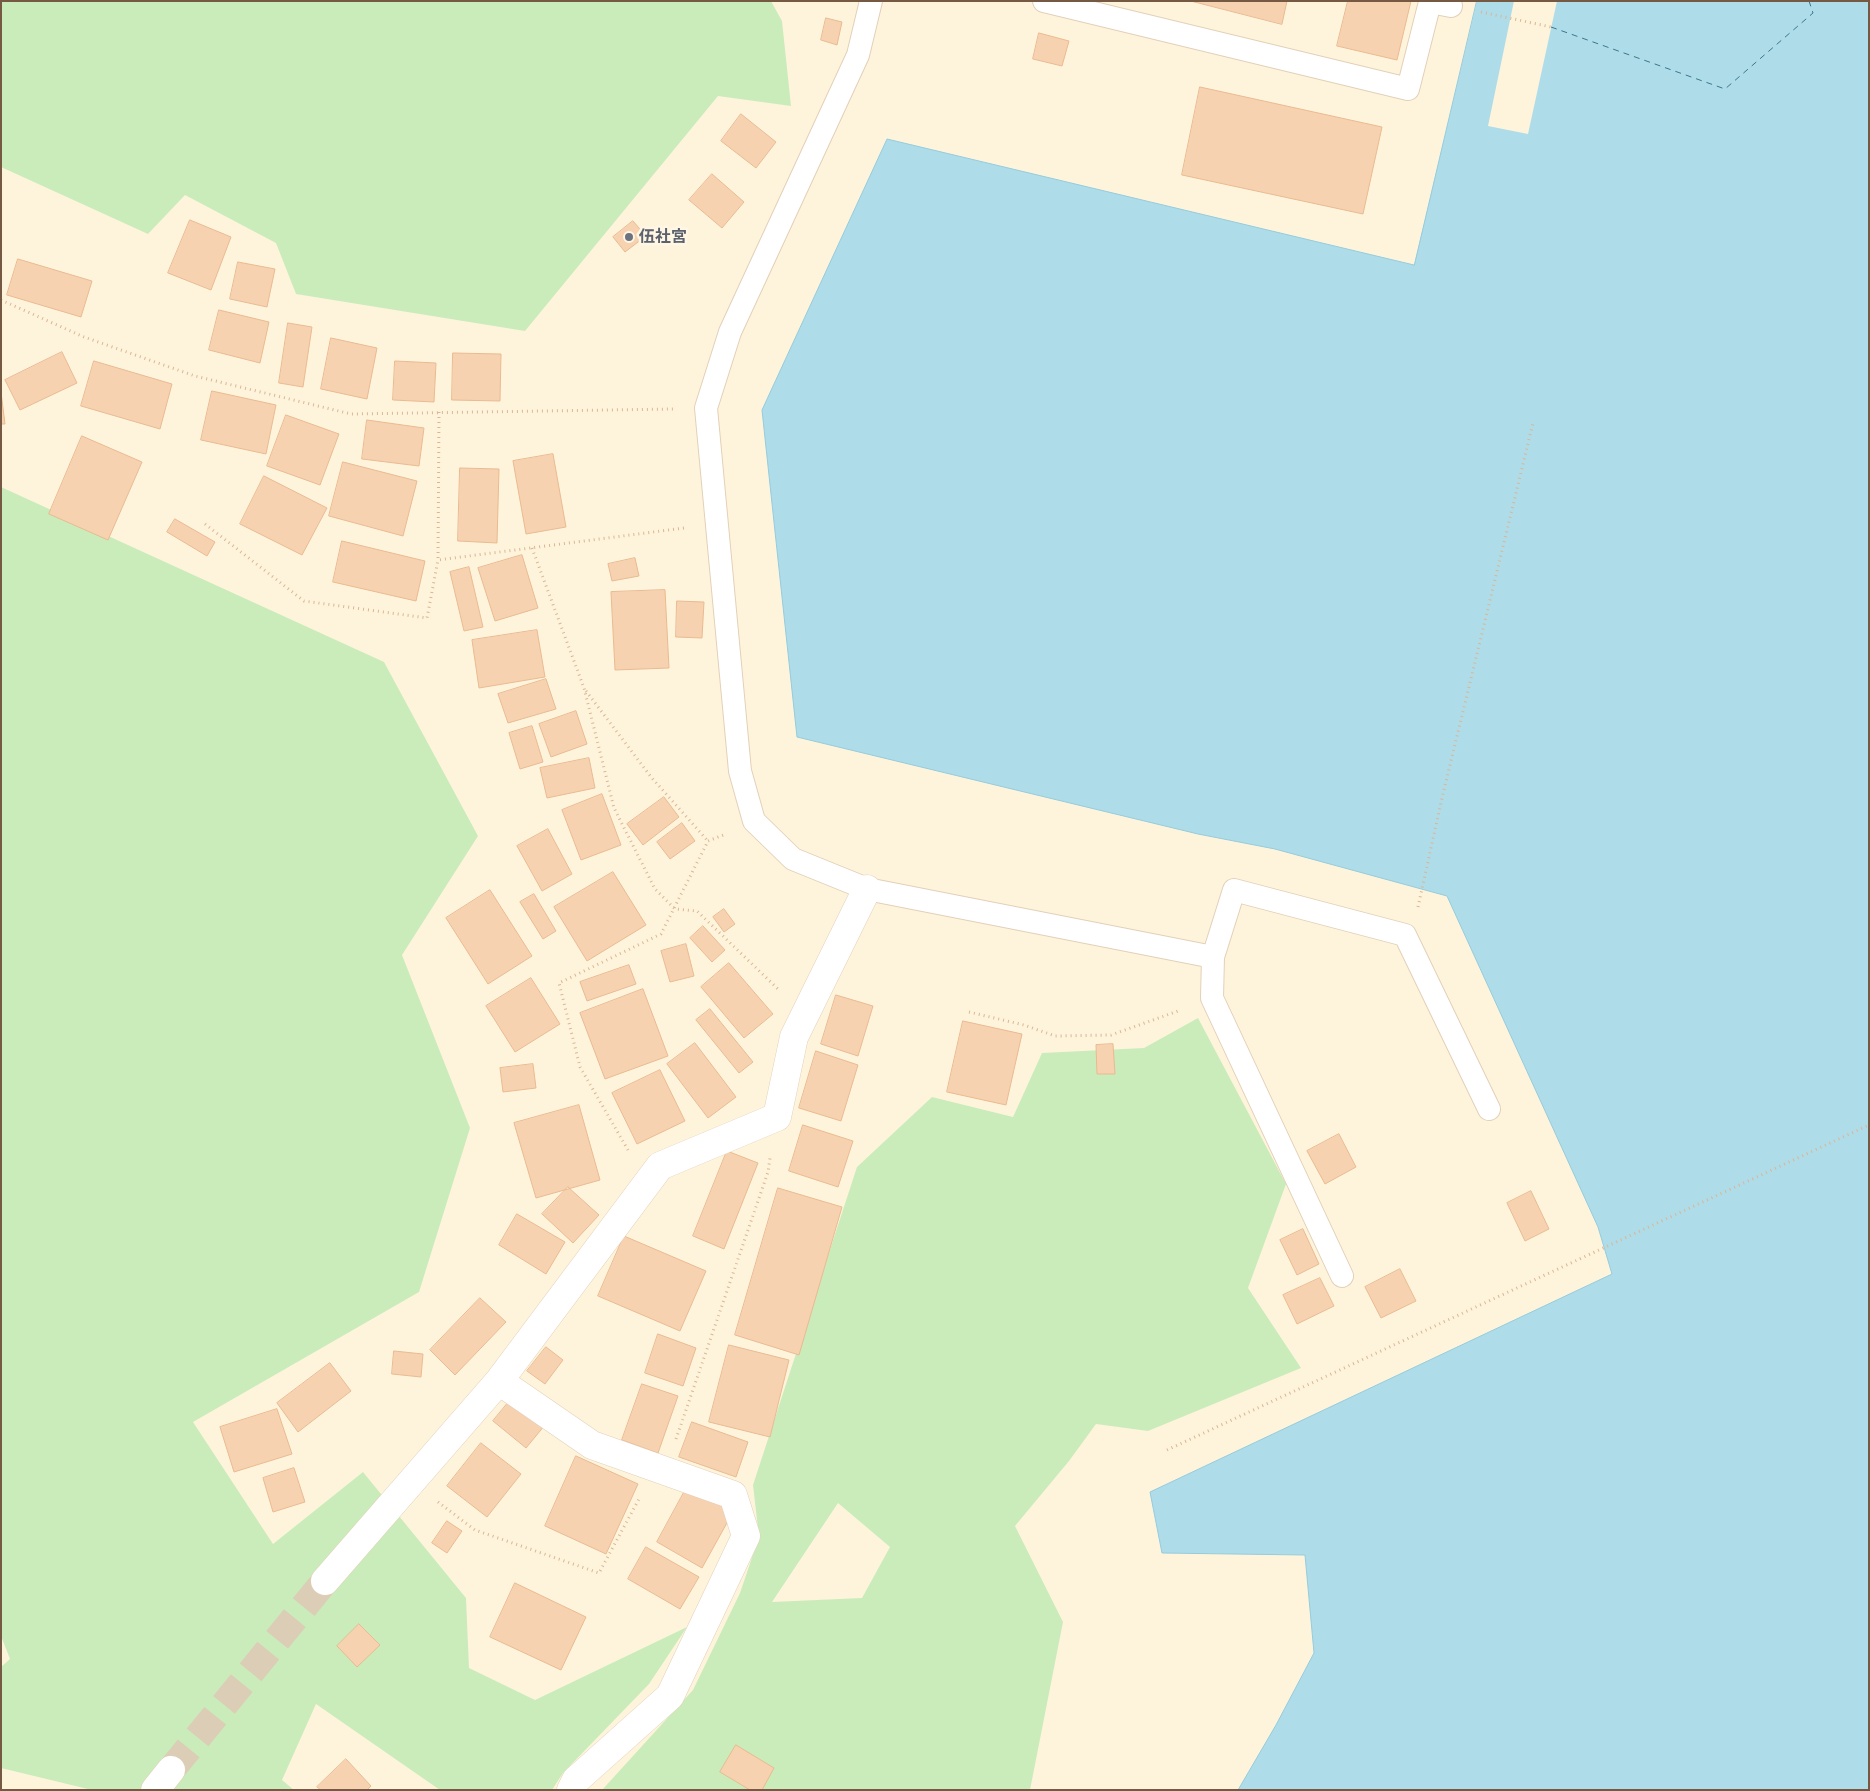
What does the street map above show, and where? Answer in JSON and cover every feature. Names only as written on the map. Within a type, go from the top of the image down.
[{"type":"street","points":[[325,1581],[500,1381],[660,1166],[776,1117],[794,1037],[867,889]]},
{"type":"street","points":[[500,1381],[592,1445],[733,1495],[746,1536],[670,1696],[576,1780],[571,1790]]},
{"type":"lane","points":[[871,1],[858,56],[730,332],[706,408],[740,771],[754,821],[793,860],[867,889],[1213,957]]},
{"type":"lane","points":[[1044,1],[1408,89],[1430,2],[1451,6]]},
{"type":"lane","points":[[1342,1276],[1212,998],[1213,957],[1234,890],[1405,935],[1489,1109]]},
{"type":"path","points":[[1510,18],[1551,28]]},
{"type":"path","points":[[1,300],[84,337],[195,376],[351,414],[706,408]]},
{"type":"path","points":[[205,524],[304,601],[427,618],[438,560],[439,412]]},
{"type":"path","points":[[1418,909],[1442,798],[1533,423]]},
{"type":"path","points":[[438,560],[716,523]]},
{"type":"path","points":[[532,548],[584,688],[614,808],[654,889],[675,908],[697,911],[805,1016]]},
{"type":"path","points":[[584,688],[651,777],[708,841]]},
{"type":"path","points":[[648,1182],[580,1067],[558,983],[661,934],[708,841],[754,821]]},
{"type":"path","points":[[969,1012],[1024,1025],[1055,1036],[1111,1035],[1212,998]]},
{"type":"path","points":[[412,1482],[475,1530],[600,1573],[661,1468],[768,1172],[776,1117]]},
{"type":"path","points":[[1167,1450],[1869,1125]]},
{"type":"green space","points":[[1,1],[771,1],[782,21],[791,106],[718,96],[525,331],[296,294],[276,243],[185,195],[148,234],[1,167]]},
{"type":"green space","points":[[1,487],[384,662],[478,836],[402,955],[470,1128],[419,1292],[193,1422],[273,1544],[363,1472],[466,1598],[469,1668],[535,1700],[687,1627],[649,1684],[563,1773],[552,1790],[440,1790],[316,1704],[282,1780],[294,1790],[92,1790],[1,1768],[1,1667],[10,1659],[1,1636]]},
{"type":"green space","points":[[1198,1018],[1286,1184],[1248,1288],[1301,1368],[1148,1431],[1096,1424],[1069,1461],[1015,1526],[1063,1622],[1030,1790],[602,1790],[693,1690],[740,1593],[759,1537],[753,1485],[857,1167],[932,1097],[1013,1117],[1042,1053],[1144,1048]],"holes":[[[838,1503],[890,1547],[862,1598],[772,1602]]]},
{"type":"water","points":[[1477,1],[1869,1],[1869,1790],[1238,1790],[1276,1725],[1314,1653],[1305,1555],[1162,1553],[1150,1492],[1612,1274],[1598,1227],[1447,896],[1275,849],[1198,834],[797,737],[762,410],[887,139],[1414,265]]},
{"type":"pier","points":[[1514,1],[1557,1],[1528,134],[1488,126]]},
{"type":"building","points":[[1191,1],[1287,1],[1282,24]]},
{"type":"building","points":[[1348,1],[1411,1],[1397,60],[1337,46]]},
{"type":"building","points":[[826,18],[842,22],[837,45],[821,40]]},
{"type":"building","points":[[1039,33],[1069,41],[1062,66],[1033,59]]},
{"type":"building","points":[[1200,87],[1382,127],[1363,214],[1182,175]]},
{"type":"building","points":[[741,114],[776,142],[756,168],[721,141]]},
{"type":"building","points":[[712,174],[744,202],[722,228],[689,200]]},
{"type":"building","points":[[190,220],[231,237],[211,290],[168,273]]},
{"type":"building","points":[[633,221],[646,236],[625,252],[613,237]]},
{"type":"building","points":[[18,259],[92,281],[81,317],[7,295]]},
{"type":"building","points":[[238,262],[275,269],[267,307],[230,299]]},
{"type":"building","points":[[219,310],[269,322],[260,363],[209,350]]},
{"type":"building","points":[[288,323],[312,327],[303,387],[279,383]]},
{"type":"building","points":[[331,338],[377,348],[367,399],[321,389]]},
{"type":"building","points":[[62,352],[77,383],[20,410],[5,380]]},
{"type":"building","points":[[453,353],[501,354],[500,401],[452,400]]},
{"type":"building","points":[[94,361],[172,384],[160,429],[81,406]]},
{"type":"building","points":[[395,361],[436,363],[434,402],[393,400]]},
{"type":"building","points":[[212,391],[276,405],[266,454],[201,440]]},
{"type":"building","points":[[1,392],[5,424],[1,424]]},
{"type":"building","points":[[286,415],[339,434],[320,485],[267,466]]},
{"type":"building","points":[[367,420],[424,428],[419,466],[362,459]]},
{"type":"building","points":[[82,436],[142,462],[108,540],[49,514]]},
{"type":"building","points":[[553,454],[566,527],[526,534],[513,461]]},
{"type":"building","points":[[343,462],[417,481],[403,536],[329,516]]},
{"type":"building","points":[[460,468],[499,469],[497,543],[458,541]]},
{"type":"building","points":[[264,476],[327,508],[302,555],[240,524]]},
{"type":"building","points":[[175,519],[215,542],[207,556],[167,532]]},
{"type":"building","points":[[342,541],[425,561],[416,601],[333,582]]},
{"type":"building","points":[[522,555],[538,608],[495,621],[478,568]]},
{"type":"building","points":[[635,558],[639,576],[612,581],[608,564]]},
{"type":"building","points":[[469,567],[483,627],[464,631],[450,572]]},
{"type":"building","points":[[665,590],[669,668],[615,670],[611,592]]},
{"type":"building","points":[[677,601],[704,602],[702,638],[676,637]]},
{"type":"building","points":[[537,630],[545,677],[479,688],[472,640]]},
{"type":"building","points":[[546,679],[556,709],[508,723],[498,694]]},
{"type":"building","points":[[576,711],[587,744],[551,757],[539,724]]},
{"type":"building","points":[[532,726],[543,762],[520,769],[509,733]]},
{"type":"building","points":[[589,758],[595,788],[547,798],[540,768]]},
{"type":"building","points":[[602,794],[621,845],[581,860],[562,810]]},
{"type":"building","points":[[664,797],[679,817],[643,845],[627,824]]},
{"type":"building","points":[[682,823],[695,841],[670,859],[657,842]]},
{"type":"building","points":[[548,829],[572,874],[542,891],[517,846]]},
{"type":"building","points":[[613,872],[646,925],[587,961],[554,907]]},
{"type":"building","points":[[490,890],[532,956],[488,984],[446,918]]},
{"type":"building","points":[[534,894],[556,931],[543,939],[520,902]]},
{"type":"building","points":[[724,909],[735,924],[724,932],[713,917]]},
{"type":"building","points":[[703,926],[725,950],[712,962],[690,938]]},
{"type":"building","points":[[686,944],[694,976],[670,982],[661,951]]},
{"type":"building","points":[[729,963],[773,1014],[744,1038],[701,987]]},
{"type":"building","points":[[629,965],[636,984],[587,1001],[580,982]]},
{"type":"building","points":[[531,978],[560,1024],[515,1052],[486,1006]]},
{"type":"building","points":[[643,989],[668,1056],[605,1079],[580,1013]]},
{"type":"building","points":[[836,995],[873,1006],[858,1056],[821,1044]]},
{"type":"building","points":[[710,1009],[753,1062],[739,1073],[696,1020]]},
{"type":"building","points":[[963,1021],[1022,1034],[1006,1105],[947,1092]]},
{"type":"building","points":[[695,1043],[736,1097],[708,1118],[667,1064]]},
{"type":"building","points":[[1113,1044],[1115,1074],[1097,1074],[1096,1045]]},
{"type":"building","points":[[816,1051],[858,1065],[841,1121],[799,1108]]},
{"type":"building","points":[[533,1064],[536,1088],[503,1092],[500,1068]]},
{"type":"building","points":[[660,1070],[685,1121],[637,1144],[612,1093]]},
{"type":"building","points":[[579,1105],[600,1180],[536,1198],[514,1123]]},
{"type":"building","points":[[803,1125],[853,1141],[838,1187],[789,1171]]},
{"type":"building","points":[[1339,1134],[1356,1167],[1325,1184],[1307,1151]]},
{"type":"building","points":[[727,1151],[758,1163],[724,1249],[693,1236]]},
{"type":"building","points":[[568,1187],[599,1215],[573,1243],[542,1214]]},
{"type":"building","points":[[778,1188],[842,1207],[799,1355],[735,1335]]},
{"type":"building","points":[[1531,1191],[1549,1229],[1525,1241],[1507,1203]]},
{"type":"building","points":[[517,1214],[565,1242],[546,1274],[499,1245]]},
{"type":"building","points":[[1303,1229],[1319,1264],[1297,1275],[1280,1240]]},
{"type":"building","points":[[624,1236],[706,1271],[680,1331],[598,1296]]},
{"type":"building","points":[[1400,1269],[1416,1301],[1381,1318],[1365,1287]]},
{"type":"building","points":[[1320,1278],[1334,1306],[1297,1324],[1283,1295]]},
{"type":"building","points":[[480,1298],[506,1322],[455,1375],[430,1350]]},
{"type":"building","points":[[658,1334],[696,1348],[683,1386],[645,1373]]},
{"type":"building","points":[[729,1345],[789,1360],[770,1437],[709,1422]]},
{"type":"building","points":[[546,1347],[563,1360],[545,1384],[527,1371]]},
{"type":"building","points":[[394,1351],[423,1354],[421,1377],[392,1374]]},
{"type":"building","points":[[330,1363],[351,1391],[298,1432],[277,1403]]},
{"type":"building","points":[[642,1384],[678,1396],[658,1453],[622,1440]]},
{"type":"building","points":[[512,1398],[545,1425],[526,1448],[493,1421]]},
{"type":"building","points":[[277,1409],[292,1454],[234,1472],[220,1427]]},
{"type":"building","points":[[692,1422],[748,1442],[736,1477],[679,1457]]},
{"type":"building","points":[[481,1443],[521,1474],[487,1517],[447,1486]]},
{"type":"building","points":[[576,1456],[638,1484],[606,1554],[545,1526]]},
{"type":"building","points":[[294,1468],[305,1502],[273,1512],[263,1478]]},
{"type":"building","points":[[687,1487],[733,1512],[702,1568],[657,1542]]},
{"type":"building","points":[[447,1521],[462,1531],[447,1553],[432,1543]]},
{"type":"building","points":[[646,1547],[699,1577],[680,1609],[628,1579]]},
{"type":"building","points":[[515,1583],[586,1617],[561,1670],[490,1637]]},
{"type":"building","points":[[359,1624],[380,1645],[357,1667],[337,1646]]},
{"type":"building","points":[[736,1745],[774,1768],[762,1790],[750,1790],[720,1772]]},
{"type":"building","points":[[346,1759],[371,1786],[367,1790],[321,1790],[317,1787]]},
{"type":"ferry route","points":[[1551,27],[1725,89],[1813,13],[1809,1]]},
{"type":"tunnel","points":[[171,1770],[325,1581]]},
{"type":"place","name":"伍社宮","points":[[629,237]]}]
